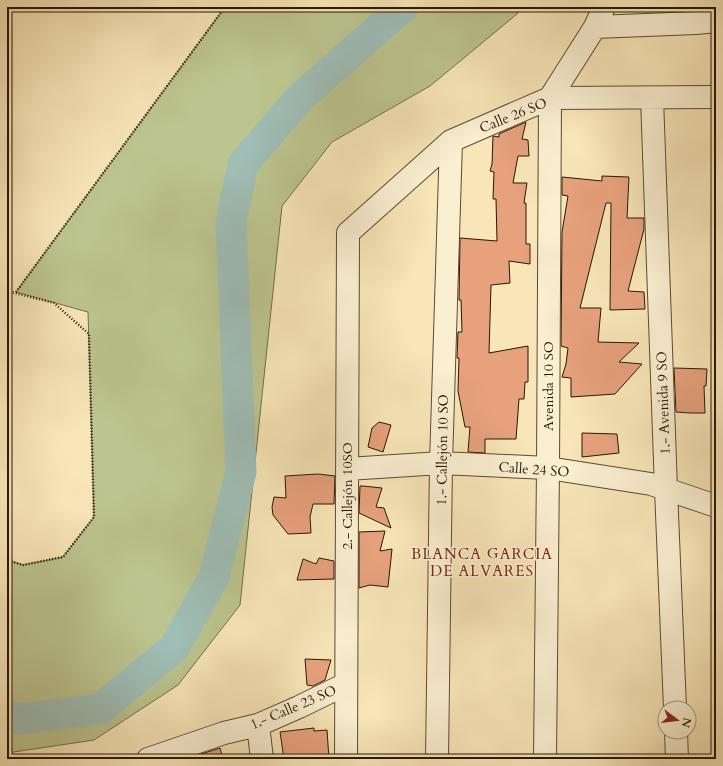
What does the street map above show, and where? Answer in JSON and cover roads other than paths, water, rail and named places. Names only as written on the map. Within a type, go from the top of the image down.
[{"type":"street","points":[[550,98],[595,27],[604,7]]},
{"type":"street","points":[[595,27],[716,21]]},
{"type":"street","name":"Calle 26 SO","points":[[348,233],[451,141],[550,98],[716,97]]},
{"type":"street","name":"Avenida 10 SO","points":[[544,759],[548,468],[550,98]]},
{"type":"street","name":"1.- Avenida 9 SO","points":[[652,98],[675,700]]},
{"type":"street","name":"1.- Callejón 10 SO","points":[[436,759],[441,463],[451,141]]},
{"type":"street","name":"2.- Callejón 10SO","points":[[346,759],[348,233]]},
{"type":"street","name":"Calle 24 SO","points":[[347,469],[441,463],[548,468],[651,484],[716,506]]},
{"type":"street","name":"1.- Calle 23 SO","points":[[148,759],[224,733],[258,725],[346,684]]},
{"type":"street","points":[[258,725],[262,759]]},
{"type":"street","points":[[677,740],[678,759]]},
{"type":"waterway","points":[[7,714],[18,719],[100,709],[174,648],[214,577],[241,472],[231,223],[243,164],[299,99],[403,7]]},
{"type":"district","name":"BLANCA GARCIA DE ALVARES","points":[[482,562]]}]
